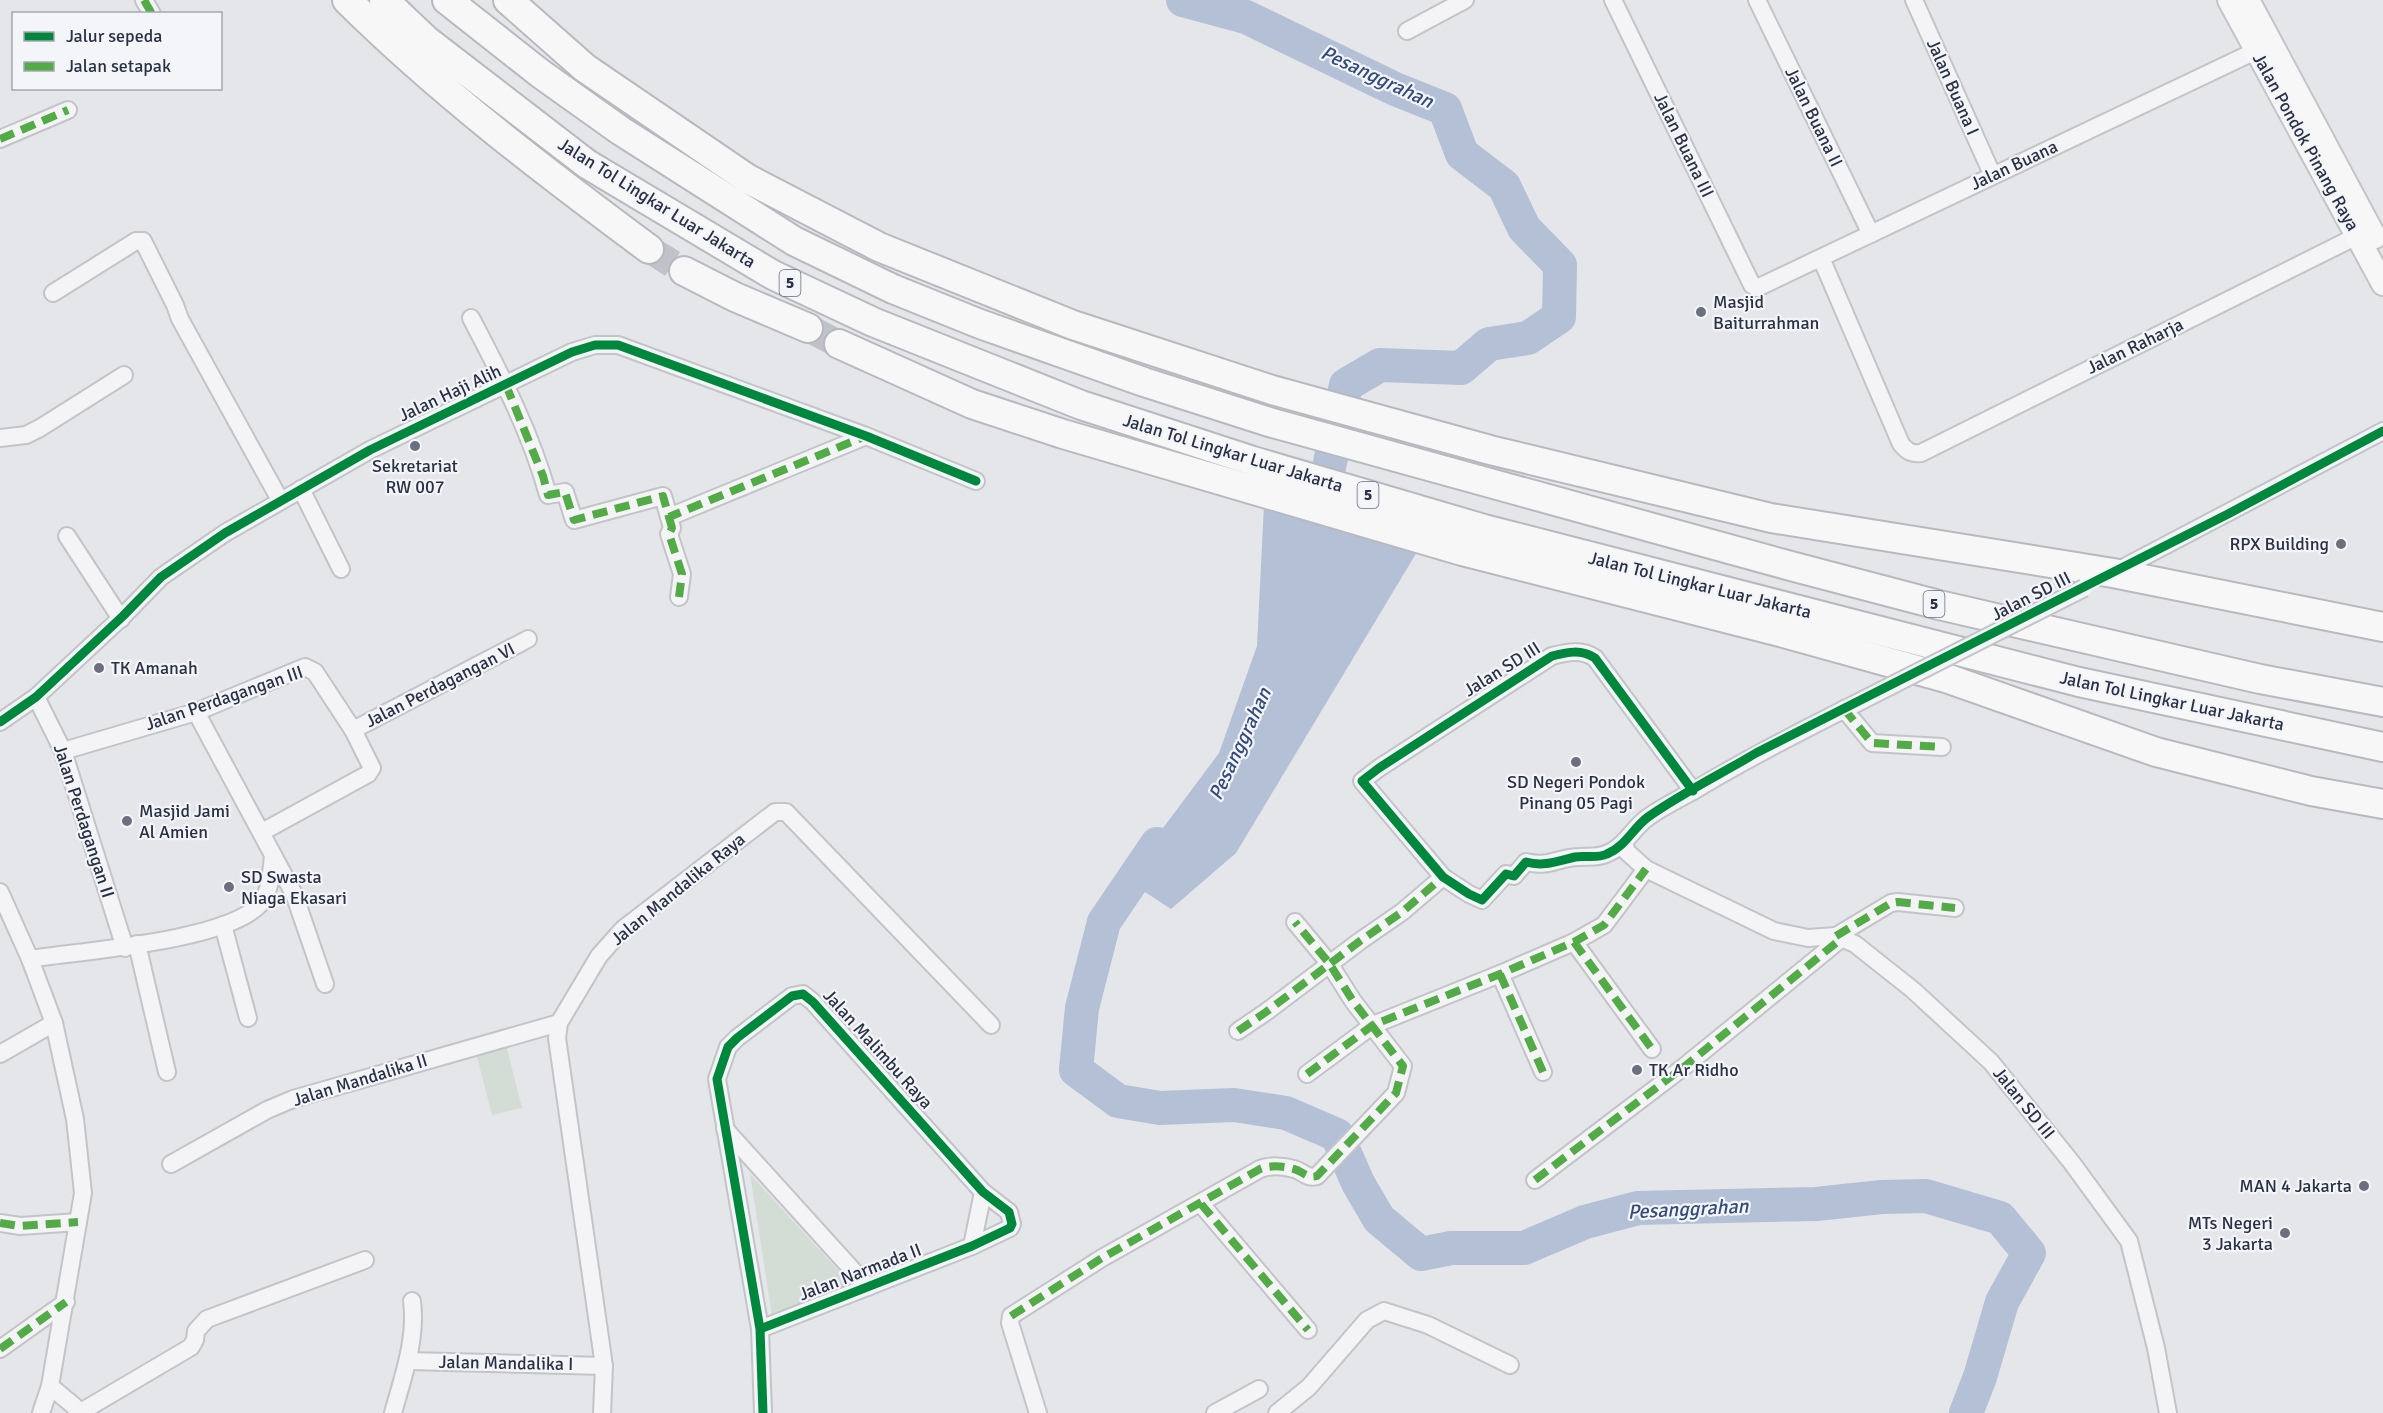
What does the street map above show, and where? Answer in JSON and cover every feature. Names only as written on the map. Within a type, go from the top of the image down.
[{"type":"highway","points":[[347,0],[400,52],[524,155],[649,249]]},
{"type":"highway","name":"Jalan Tol Lingkar Luar Jakarta","points":[[384,0],[426,40],[587,164],[773,275],[873,322],[1081,405],[1253,461],[1484,529],[2079,682],[2383,747]]},
{"type":"highway","name":"5","points":[[447,0],[541,74],[621,131],[794,242],[893,289],[980,324],[1144,382],[1269,422],[1939,606],[2260,679],[2383,702]]},
{"type":"highway","points":[[508,0],[585,68],[748,179],[879,247],[1073,325],[1272,390],[1490,450],[1771,518],[2113,573],[2383,627]]},
{"type":"highway","points":[[684,272],[808,328]]},
{"type":"highway","points":[[839,344],[972,404],[1064,435],[1462,551],[1780,632],[1946,678],[2156,752],[2311,791],[2383,804]]},
{"type":"highway","points":[[1134,344],[1144,382]]},
{"type":"main road","name":"Jalan Pondok Pinang Raya","points":[[2229,0],[2263,47],[2364,233],[2383,284]]},
{"type":"main road","name":"Jalan Pondok Pinang Raya","points":[[2248,0],[2263,47]]},
{"type":"main road","name":"Jalan Pondok Pinang Raya","points":[[2364,233],[2383,251]]},
{"type":"street","points":[[1407,31],[1465,0]]},
{"type":"street","name":"Jalan Buana III","points":[[1613,0],[1752,285],[1757,288]]},
{"type":"street","name":"Jalan Buana II","points":[[1757,0],[1871,234]]},
{"type":"street","name":"Jalan Buana I","points":[[1914,0],[1992,174]]},
{"type":"street","name":"Jalan Buana","points":[[1757,288],[1992,174],[2263,47]]},
{"type":"street","points":[[0,139],[68,110]]},
{"type":"street","name":"Jalan Raharja","points":[[1821,258],[1902,444],[1912,454],[1921,453],[2364,233]]},
{"type":"street","points":[[53,293],[136,241],[143,242],[175,304],[180,319],[280,500]]},
{"type":"street","points":[[471,318],[506,385],[543,476],[548,495],[565,492],[574,520],[663,496],[672,528],[669,534],[682,574],[679,597]]},
{"type":"street","name":"Jalan Haji Alih","points":[[0,722],[36,698],[121,618],[153,584],[178,563],[280,500],[370,450],[572,352],[596,345],[618,345],[866,436],[976,481]]},
{"type":"street","points":[[0,438],[26,435],[40,428],[124,375]]},
{"type":"street","name":"Jalan SD III","points":[[1625,843],[1647,818],[1756,753],[2084,588],[2383,432]]},
{"type":"street","points":[[669,517],[866,436]]},
{"type":"street","points":[[301,489],[341,570]]},
{"type":"street","points":[[67,536],[121,618]]},
{"type":"street","name":"Jalan Perdagangan VI","points":[[353,730],[528,639]]},
{"type":"street","name":"Jalan SD III","points":[[1443,877],[1362,781],[1552,656],[1568,652],[1585,652],[1595,658],[1693,791]]},
{"type":"street","name":"Jalan Perdagangan III","points":[[63,751],[196,712],[305,667],[315,672],[353,730]]},
{"type":"street","name":"Jalan Perdagangan II","points":[[36,698],[63,751],[131,946],[167,1072]]},
{"type":"street","points":[[1849,707],[1872,743],[1942,747]]},
{"type":"street","points":[[196,712],[297,900],[325,984]]},
{"type":"street","points":[[262,832],[371,771],[372,765],[353,730]]},
{"type":"street","name":"Jalan Mandalika Raya","points":[[559,1023],[599,956],[623,929],[775,812],[782,810],[991,1025]]},
{"type":"street","points":[[1238,1031],[1402,912],[1443,877],[1468,894],[1482,900],[1506,874],[1514,876],[1526,862],[1536,865],[1553,864],[1577,856],[1593,858],[1608,854],[1625,843],[1626,851],[1646,869],[1774,931],[1808,938],[1839,937]]},
{"type":"street","points":[[30,959],[131,946],[240,919],[262,903],[268,887],[273,856]]},
{"type":"street","points":[[1307,1074],[1373,1025],[1500,974],[1574,942],[1604,926],[1646,869]]},
{"type":"street","points":[[0,892],[5,921],[30,959],[54,1023],[75,1119],[83,1193],[51,1386],[41,1413]]},
{"type":"street","points":[[1535,1180],[1685,1066],[1839,937],[1891,903],[1955,908]]},
{"type":"street","points":[[1038,1413],[1011,1323],[1011,1316],[1102,1258],[1265,1167],[1296,1169],[1307,1176],[1317,1176],[1396,1093],[1403,1066],[1353,1001],[1329,963],[1294,922]]},
{"type":"street","points":[[223,925],[248,1018]]},
{"type":"street","name":"Jalan SD III","points":[[1839,937],[1855,944],[1913,990],[1991,1062],[2072,1163],[2129,1241],[2156,1348],[2168,1413]]},
{"type":"street","points":[[1574,942],[1652,1049]]},
{"type":"street","points":[[1500,974],[1543,1072]]},
{"type":"street","name":"Jalan Malimbu Raya","points":[[763,1413],[760,1329],[717,1079],[728,1047],[737,1038],[792,996],[803,994],[813,1002],[983,1192],[1009,1212],[1012,1224],[1010,1228],[972,1246]]},
{"type":"street","points":[[0,1054],[54,1023]]},
{"type":"street","points":[[559,1023],[557,1038],[561,1071],[604,1366],[602,1413]]},
{"type":"street","name":"Jalan Mandalika II","points":[[171,1164],[260,1113],[293,1100],[559,1023]]},
{"type":"street","points":[[725,1128],[867,1287]]},
{"type":"street","points":[[972,1246],[983,1192]]},
{"type":"street","points":[[1201,1204],[1308,1330]]},
{"type":"street","points":[[0,1223],[20,1226],[78,1222]]},
{"type":"street","name":"Jalan Narmada II","points":[[760,1329],[972,1246]]},
{"type":"street","points":[[51,1386],[79,1413],[191,1347],[196,1331],[207,1319],[365,1260]]},
{"type":"street","points":[[393,1413],[408,1361],[414,1312],[412,1301]]},
{"type":"street","points":[[0,1349],[66,1302]]},
{"type":"street","points":[[1277,1413],[1310,1387],[1367,1320],[1384,1311],[1428,1324],[1510,1365]]},
{"type":"street","name":"Jalan Mandalika I","points":[[408,1361],[604,1366]]},
{"type":"street","points":[[1215,1413],[1258,1389]]},
{"type":"shaded area","points":[[506,1045],[522,1108],[492,1115],[476,1053]]},
{"type":"shaded area","points":[[750,1174],[850,1283],[772,1316]]},
{"type":"water","points":[[1264,505],[1417,552],[1236,853],[1171,909],[1125,879],[1219,753],[1257,646]]},
{"type":"waterway","name":"Pesanggrahan","points":[[1183,0],[1246,17],[1395,89],[1445,109],[1462,154],[1504,186],[1524,228],[1560,265],[1559,317],[1528,338],[1489,344],[1461,368],[1380,365],[1346,385],[1319,516]]},
{"type":"waterway","name":"Pesanggrahan","points":[[1157,844],[1104,922],[1082,1008],[1076,1070],[1118,1101],[1160,1108],[1234,1105],[1286,1113],[1337,1135],[1358,1183],[1379,1219],[1421,1254],[1451,1248],[1524,1248],[1585,1222],[1638,1208],[1816,1204],[1882,1197],[1926,1196],[2000,1218],[2029,1253],[2002,1302],[1980,1377],[1966,1413]]},
{"type":"tunnel","points":[[649,249],[684,271]]},
{"type":"tunnel","points":[[808,328],[839,344]]},
{"type":"marked path","points":[[144,0],[151,12]]},
{"type":"marked path","points":[[0,139],[68,110]]},
{"type":"marked path","points":[[506,385],[543,476],[548,495],[565,492],[574,520],[663,496],[669,517],[866,436]]},
{"type":"marked path","points":[[669,517],[672,528],[669,534],[682,574],[679,597]]},
{"type":"marked path","points":[[1844,709],[1872,743],[1942,747]]},
{"type":"marked path","points":[[1307,1074],[1373,1025],[1574,942],[1604,925],[1646,869]]},
{"type":"marked path","points":[[1238,1031],[1402,912],[1443,877]]},
{"type":"marked path","points":[[1836,936],[1891,903],[1955,908]]},
{"type":"marked path","points":[[1011,1316],[1102,1258],[1260,1169],[1272,1166],[1286,1167],[1310,1176],[1317,1176],[1396,1093],[1403,1066],[1353,1001],[1329,963],[1295,922]]},
{"type":"marked path","points":[[1535,1180],[1685,1066],[1842,938]]},
{"type":"marked path","points":[[1574,942],[1652,1049]]},
{"type":"marked path","points":[[1500,974],[1543,1072]]},
{"type":"marked path","points":[[1201,1204],[1308,1330]]},
{"type":"marked path","points":[[0,1223],[20,1226],[78,1222]]},
{"type":"marked path","points":[[0,1349],[66,1302]]},
{"type":"cycle path","points":[[0,722],[36,697],[123,616],[161,577],[225,533],[370,450],[572,352],[595,345],[618,345],[866,436],[976,481]]},
{"type":"cycle path","points":[[1693,791],[1595,658],[1585,653],[1574,652],[1552,656],[1362,781],[1443,877],[1482,900],[1506,874],[1514,876],[1526,862],[1545,864],[1575,857],[1599,856],[1614,851],[1638,826],[1661,808],[1688,792],[1702,784],[1743,761],[1756,753],[2228,514],[2383,431]]},
{"type":"cycle path","points":[[760,1329],[972,1246],[1010,1228],[1012,1224],[1009,1212],[983,1192],[813,1002],[803,994],[792,996],[737,1038],[728,1047],[717,1079],[760,1329],[763,1413]]},
{"type":"place","name":"Masjid Baiturrahman","points":[[1701,312]]},
{"type":"place","name":"Sekretariat RW 007","points":[[415,446]]},
{"type":"place","name":"RPX Building","points":[[2341,544]]},
{"type":"place","name":"TK Amanah","points":[[99,668]]},
{"type":"place","name":"SD Negeri Pondok Pinang 05 Pagi","points":[[1576,762]]},
{"type":"place","name":"Masjid Jami Al Amien","points":[[127,821]]},
{"type":"place","name":"SD Swasta Niaga Ekasari","points":[[229,887]]},
{"type":"place","name":"TK Ar Ridho","points":[[1637,1070]]},
{"type":"place","name":"MAN 4 Jakarta","points":[[2364,1186]]},
{"type":"place","name":"MTs Negeri 3 Jakarta","points":[[2285,1233]]}]
